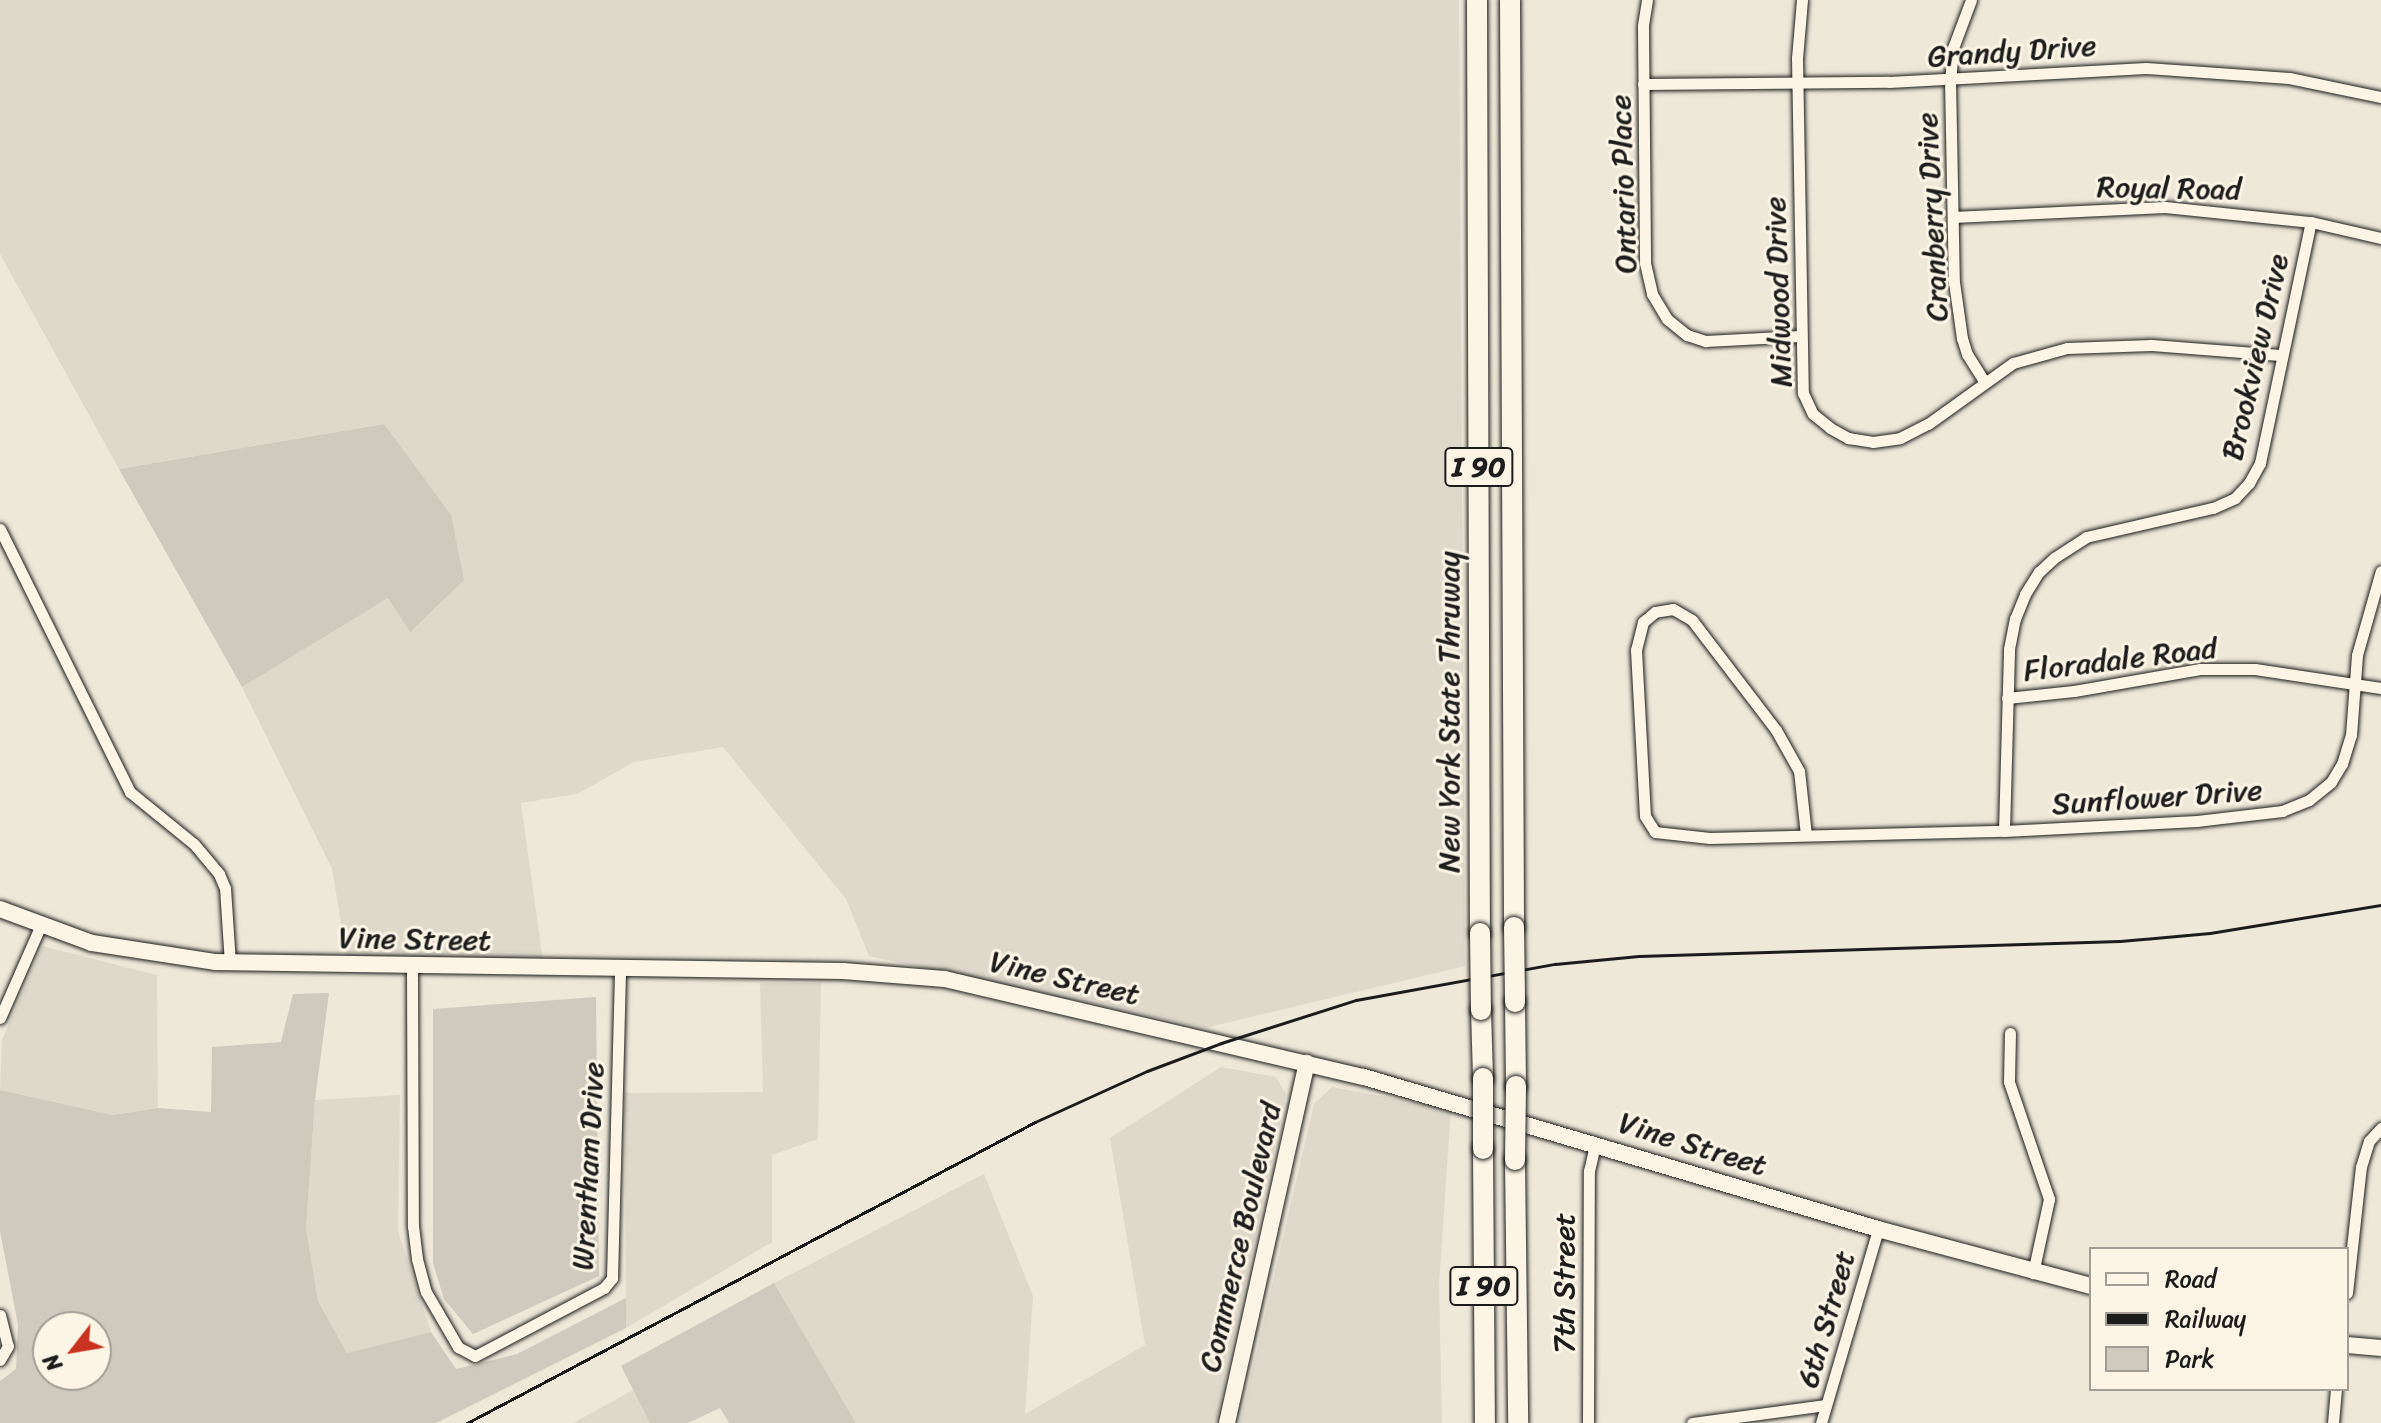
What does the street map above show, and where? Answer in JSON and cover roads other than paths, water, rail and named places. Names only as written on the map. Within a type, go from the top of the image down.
[{"type":"highway","name":"New York State Thruway","points":[[1477,0],[1485,1423]]},
{"type":"highway","name":"I 90","points":[[1510,0],[1518,1423]]},
{"type":"street","name":"Ontario Place","points":[[1647,0],[1643,84],[1645,263],[1652,294],[1667,319],[1687,335],[1706,341],[1800,336]]},
{"type":"street","name":"Midwood Drive","points":[[1802,0],[1798,84],[1800,336],[1806,401],[1813,414],[1848,438],[1873,442],[1900,438],[1928,424],[2013,363],[2067,348],[2151,345],[2281,355]]},
{"type":"street","name":"Cranberry Drive","points":[[1971,0],[1953,48],[1950,80],[1954,282],[1962,338],[1967,354],[1984,381]]},
{"type":"street","name":"Grandy Drive","points":[[1643,84],[1950,80],[2064,71],[2185,69],[2289,78],[2381,97]]},
{"type":"street","name":"Royal Road","points":[[1953,217],[2165,207],[2311,222],[2381,238]]},
{"type":"street","name":"Brookview Drive","points":[[2004,831],[2007,698],[2015,619],[2039,572],[2086,537],[2213,508],[2235,498],[2249,483],[2260,463],[2311,222]]},
{"type":"street","points":[[0,529],[130,792],[194,844],[219,874],[225,888],[230,963]]},
{"type":"street","name":"Sunflower Drive","points":[[1806,835],[1799,771],[1776,730],[1692,620],[1673,609],[1655,612],[1643,622],[1636,650],[1642,786],[1648,823],[1655,832],[1670,837],[1806,835],[2004,831],[2254,816],[2282,811],[2309,800],[2331,782],[2342,764],[2351,735],[2357,655],[2381,571]]},
{"type":"street","name":"Floradale Road","points":[[2007,698],[2074,691],[2200,669],[2255,669],[2381,688]]},
{"type":"street","name":"Vine Street","points":[[0,909],[40,927],[130,951],[230,963],[412,968],[843,971],[945,979],[1307,1063],[1595,1144],[1878,1229],[2089,1286]]},
{"type":"street","points":[[0,1018],[40,927]]},
{"type":"street","name":"Wrentham Drive","points":[[412,968],[413,1212],[417,1259],[426,1292],[452,1337],[467,1355],[475,1356],[604,1288],[612,1278],[620,969]]},
{"type":"street","points":[[2010,1033],[2009,1082],[2049,1199],[2033,1273]]},
{"type":"street","name":"Commerce Boulevard","points":[[1227,1423],[1307,1063]]},
{"type":"street","points":[[2349,1273],[2358,1183],[2369,1141],[2381,1128]]},
{"type":"street","name":"7th Street","points":[[1588,1423],[1589,1171],[1595,1144]]},
{"type":"street","name":"6th Street","points":[[1821,1423],[1878,1229]]},
{"type":"street","points":[[0,1315],[8,1346],[0,1360]]},
{"type":"street","points":[[2349,1345],[2381,1348]]},
{"type":"street","points":[[2333,1423],[2336,1391]]},
{"type":"street","points":[[1692,1423],[1826,1405]]},
{"type":"railway","points":[[467,1423],[1035,1122],[1147,1071],[1221,1043],[1356,1000],[1555,964],[1639,956],[2120,941],[2210,933],[2381,905]]}]
